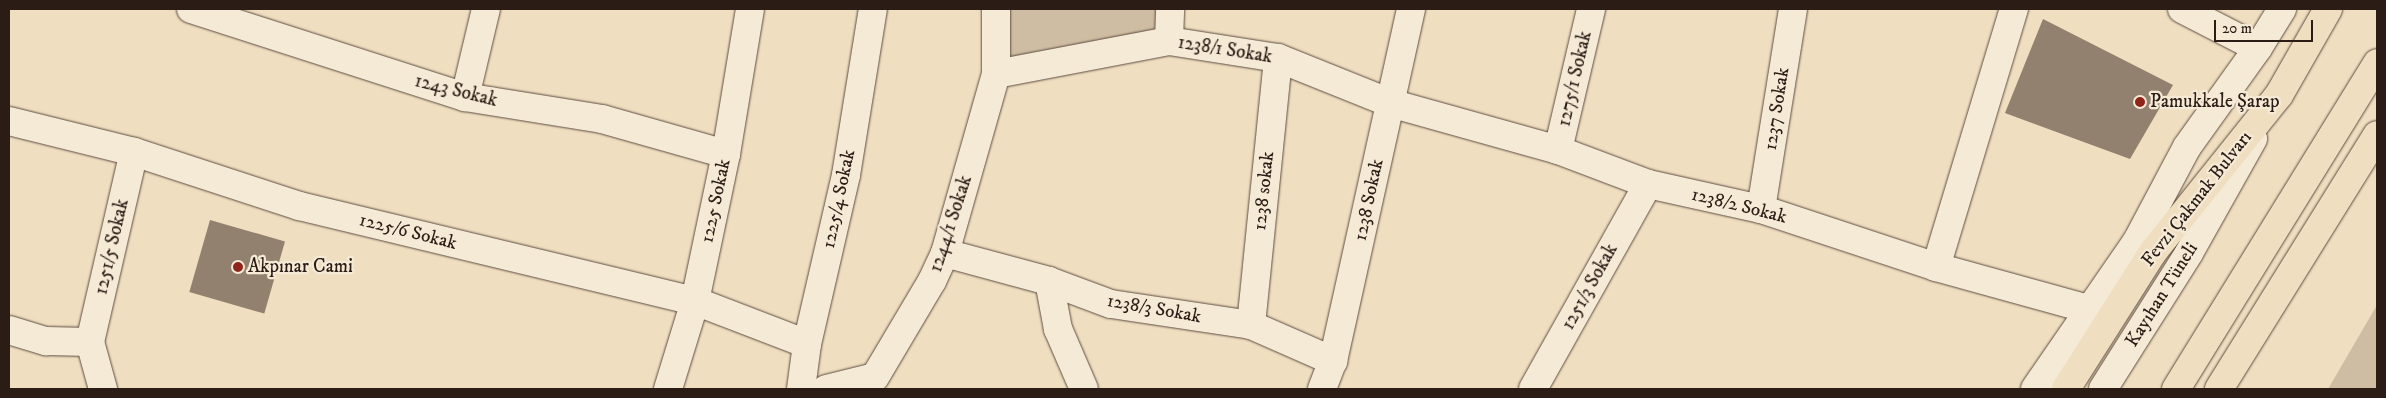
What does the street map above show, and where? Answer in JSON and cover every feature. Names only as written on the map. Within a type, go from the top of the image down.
[{"type":"main road","name":"Fevzi Çakmak Bulvarı","points":[[2066,389],[2153,252],[2278,95],[2328,9]]},
{"type":"main road","points":[[2176,389],[2377,63]]},
{"type":"main road","points":[[2219,389],[2377,135]]},
{"type":"street","name":"1243 Sokak","points":[[191,9],[465,97],[602,119],[726,154]]},
{"type":"street","points":[[465,97],[486,9]]},
{"type":"street","name":"1225 Sokak","points":[[668,389],[695,301],[726,154],[750,9]]},
{"type":"street","name":"1225/4 Sokak","points":[[801,389],[807,344],[846,175],[873,9]]},
{"type":"street","name":"1244/1 Sokak","points":[[826,389],[875,377],[932,281],[945,253],[996,74],[996,9]]},
{"type":"street","points":[[1169,41],[1170,9]]},
{"type":"street","name":"1238 Sokak","points":[[1322,389],[1333,361],[1411,9]]},
{"type":"street","name":"1275/1 Sokak","points":[[1558,150],[1591,9]]},
{"type":"street","name":"1237 Sokak","points":[[1761,209],[1793,9]]},
{"type":"street","points":[[1936,267],[2014,9]]},
{"type":"street","points":[[2182,9],[2258,48]]},
{"type":"street","points":[[2035,389],[2088,309],[2138,241],[2187,147],[2258,48],[2282,9]]},
{"type":"street","name":"1238/1 Sokak","points":[[996,74],[1169,41],[1278,58],[1390,103]]},
{"type":"street","name":"1238 sokak","points":[[1251,325],[1278,58]]},
{"type":"street","name":"Kayıhan Tüneli","points":[[2104,389],[2189,252],[2278,95]]},
{"type":"street","name":"1238/2 Sokak","points":[[1390,103],[1558,150],[1648,184],[1761,209],[1936,267],[2088,309]]},
{"type":"street","name":"1225/6 Sokak","points":[[9,120],[134,152],[299,206],[695,301],[807,344]]},
{"type":"street","name":"1251/5 Sokak","points":[[90,342],[134,152]]},
{"type":"street","name":"1251/3 Sokak","points":[[1533,389],[1648,184]]},
{"type":"street","name":"1238/3 Sokak","points":[[945,253],[1049,281],[1112,304],[1251,325],[1333,361]]},
{"type":"street","points":[[1049,281],[1058,329],[1084,389]]},
{"type":"street","points":[[9,330],[46,341],[90,342],[103,389]]},
{"type":"shaded area","points":[[996,9],[1170,9],[1169,41],[996,74]]},
{"type":"shaded area","points":[[2377,305],[2377,389],[2328,389]]},
{"type":"building","points":[[2043,19],[2173,85],[2130,159],[2005,113]]},
{"type":"building","name":"Akpınar Cami","points":[[210,220],[285,241],[264,314],[189,292]]},
{"type":"place","name":"Pamukkale Şarap","points":[[2140,102]]},
{"type":"place","name":"Akpınar Cami","points":[[238,267]]}]
